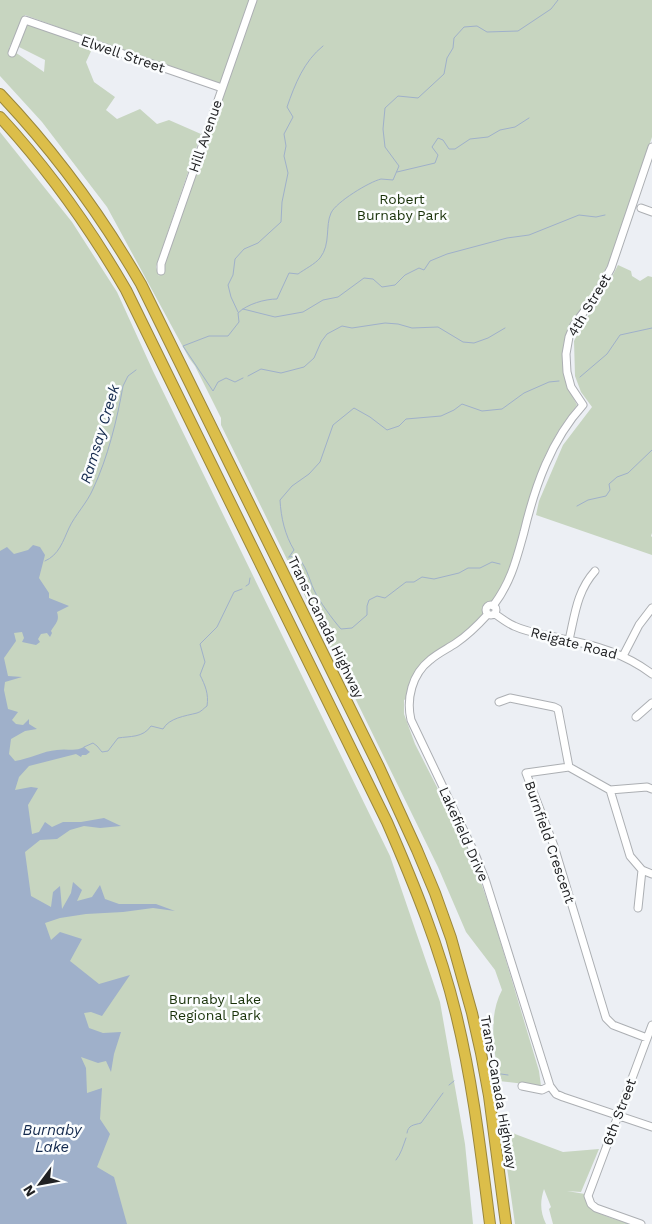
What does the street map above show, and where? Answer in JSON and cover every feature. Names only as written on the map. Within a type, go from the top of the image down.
[{"type":"highway","name":"Trans-Canada Highway","points":[[0,94],[47,145],[72,177],[116,241],[141,284],[345,697],[414,842],[445,923],[472,1013],[489,1096],[506,1224]]},
{"type":"highway","name":"Trans-Canada Highway","points":[[0,117],[70,202],[104,251],[126,290],[391,831],[411,876],[434,939],[456,1013],[473,1099],[490,1224]]},
{"type":"street","name":"Hill Avenue","points":[[161,272],[161,264],[252,0]]},
{"type":"street","name":"Elwell Street","points":[[12,53],[25,20],[222,88]]},
{"type":"street","name":"4th Street","points":[[583,405],[571,387],[567,372],[566,354],[569,338],[574,325],[597,294],[611,268],[652,147]]},
{"type":"street","points":[[641,208],[652,212]]},
{"type":"street","name":"Lakefield Drive","points":[[550,1086],[486,882],[475,854],[415,730],[410,714],[411,690],[413,682],[422,667],[464,637],[492,611],[503,593],[514,568],[530,512],[551,451],[562,430],[583,405]]},
{"type":"street","points":[[569,640],[581,591],[586,580],[595,571]]},
{"type":"street","points":[[623,656],[638,625],[652,608]]},
{"type":"street","name":"Reigate Road","points":[[492,611],[508,623],[525,631],[602,648],[623,656],[652,674]]},
{"type":"street","points":[[498,702],[510,698],[558,709],[569,767],[610,790],[647,787],[652,789]]},
{"type":"street","points":[[636,717],[652,703]]},
{"type":"street","name":"Burnfield Crescent","points":[[569,767],[526,773],[554,846],[607,1020],[613,1025],[647,1038]]},
{"type":"street","points":[[610,790],[629,853],[642,870],[652,874]]},
{"type":"street","points":[[638,908],[642,870]]},
{"type":"street","name":"6th Street","points":[[641,1224],[596,1208],[588,1199],[617,1115],[652,1025]]},
{"type":"street","points":[[522,1086],[542,1090],[550,1086],[556,1094],[563,1097],[652,1127]]},
{"type":"green space","name":"Robert Burnaby Park","points":[[0,0],[250,0],[222,81],[218,84],[213,84],[25,15],[9,48],[44,72],[45,60],[19,47],[26,24],[93,47],[86,62],[94,82],[115,97],[106,110],[117,119],[140,109],[157,124],[169,120],[201,134],[156,267],[159,276],[255,0],[652,0],[652,137],[612,257],[593,292],[572,324],[564,342],[562,359],[564,372],[568,387],[577,405],[558,431],[543,460],[522,524],[514,559],[502,587],[491,604],[485,608],[482,616],[466,631],[420,666],[410,681],[406,699],[404,700],[404,714],[415,744],[471,854],[493,917],[539,1071],[541,1086],[499,1081],[493,1023],[497,1001],[502,990],[495,970],[466,932],[438,867],[221,425],[221,418],[195,366],[107,207],[42,122],[0,76]]},
{"type":"green space","name":"Burnaby Lake Regional Park","points":[[0,132],[72,222],[117,292],[153,371],[390,856],[440,1002],[465,1144],[473,1224],[0,1224]]},
{"type":"green space","points":[[618,265],[631,271],[632,276],[640,281],[648,276],[652,277],[652,555],[536,515],[539,501],[563,445],[592,407],[581,392],[575,376],[574,341],[585,320],[600,300]]},
{"type":"green space","points":[[501,1125],[515,1134],[563,1152],[599,1149],[581,1192],[567,1191],[585,1194],[586,1201],[595,1211],[631,1224],[553,1224],[549,1209],[551,1207],[544,1189],[541,1206],[546,1224],[515,1224]]},
{"type":"water","name":"Burnaby Lake","points":[[33,545],[40,547],[45,555],[39,578],[49,593],[49,598],[69,606],[57,612],[57,620],[50,637],[47,633],[41,634],[38,639],[40,642],[36,645],[22,642],[24,638],[22,632],[14,633],[16,641],[4,658],[8,676],[22,677],[5,682],[4,690],[8,709],[18,712],[12,720],[16,724],[23,725],[29,719],[29,724],[37,729],[25,731],[11,739],[9,754],[15,761],[46,752],[84,747],[90,752],[81,757],[76,754],[29,766],[19,777],[15,790],[31,787],[38,788],[28,805],[32,834],[39,832],[45,822],[52,827],[63,822],[81,822],[104,818],[121,826],[100,828],[84,826],[70,830],[57,839],[40,840],[25,852],[31,896],[51,907],[53,892],[60,886],[62,909],[71,893],[73,882],[82,890],[77,901],[92,897],[100,885],[105,899],[119,904],[156,904],[175,911],[153,908],[86,914],[60,918],[45,923],[51,940],[60,932],[82,939],[70,961],[99,984],[130,975],[102,1016],[91,1012],[84,1013],[89,1028],[103,1033],[121,1032],[111,1072],[106,1061],[98,1063],[81,1057],[86,1068],[87,1093],[102,1088],[100,1119],[110,1134],[97,1167],[114,1177],[127,1224],[0,1224],[0,551],[7,547],[14,554],[28,550]]},
{"type":"waterway","name":"Ramsay Creek","points":[[243,378],[235,382],[226,378],[218,382],[213,391],[183,346],[209,336],[228,336],[239,322],[238,313],[256,303],[277,299],[289,273],[298,274],[320,258],[326,247],[329,218],[339,203],[369,184],[381,179],[393,180],[399,166],[385,147],[383,129],[385,108],[398,96],[418,98],[444,74],[447,58],[453,48],[454,38],[464,27],[477,26],[487,32],[518,31],[551,9],[558,0]]},
{"type":"waterway","points":[[238,312],[228,285],[233,275],[235,259],[244,249],[258,243],[281,222],[282,202],[288,173],[284,156],[286,146],[284,134],[293,117],[287,107],[305,66],[323,46]]},
{"type":"waterway","points":[[397,172],[435,163],[438,155],[432,147],[438,138],[443,140],[449,149],[455,149],[470,139],[488,137],[500,130],[515,127],[529,118]]},
{"type":"waterway","points":[[243,309],[275,317],[303,312],[323,300],[338,297],[364,278],[373,279],[382,287],[395,285],[405,275],[419,268],[424,270],[430,261],[447,254],[507,238],[529,235],[579,215],[596,217],[605,215]]},
{"type":"waterway","points":[[248,376],[261,369],[281,373],[304,367],[314,358],[327,334],[342,326],[352,328],[385,323],[412,328],[438,327],[463,342],[474,343],[488,338],[505,328]]},
{"type":"waterway","points":[[580,377],[607,354],[620,335],[652,328]]},
{"type":"waterway","name":"Ramsay Creek","points":[[45,561],[54,555],[60,547],[93,489],[111,438],[123,386],[128,376],[136,370]]},
{"type":"waterway","points":[[289,557],[294,550],[284,526],[280,500],[292,486],[309,474],[320,462],[333,425],[354,408],[387,430],[399,426],[406,419],[441,416],[462,404],[482,411],[502,409],[524,393],[549,382],[559,381]]},
{"type":"waterway","points":[[577,506],[588,500],[606,496],[610,490],[609,484],[617,477],[628,473],[652,450]]},
{"type":"waterway","points":[[289,557],[296,556],[302,563],[319,599],[341,629],[352,628],[367,615],[369,600],[377,596],[385,598],[406,582],[414,582],[422,577],[434,579],[459,573],[468,568],[480,568],[492,562],[500,564]]},
{"type":"waterway","points":[[246,586],[249,584],[250,578]]},
{"type":"waterway","points":[[84,747],[93,743],[102,752],[108,751],[118,738],[140,735],[151,726],[163,729],[169,722],[198,712],[207,706],[206,690],[200,675],[205,662],[200,644],[217,627],[234,592],[242,589]]},
{"type":"waterway","points":[[501,1074],[508,1075]]},
{"type":"waterway","points":[[449,1085],[454,1081]]},
{"type":"waterway","points":[[407,1133],[410,1127],[421,1123],[443,1093]]},
{"type":"waterway","points":[[396,1160],[401,1153],[406,1138]]}]
